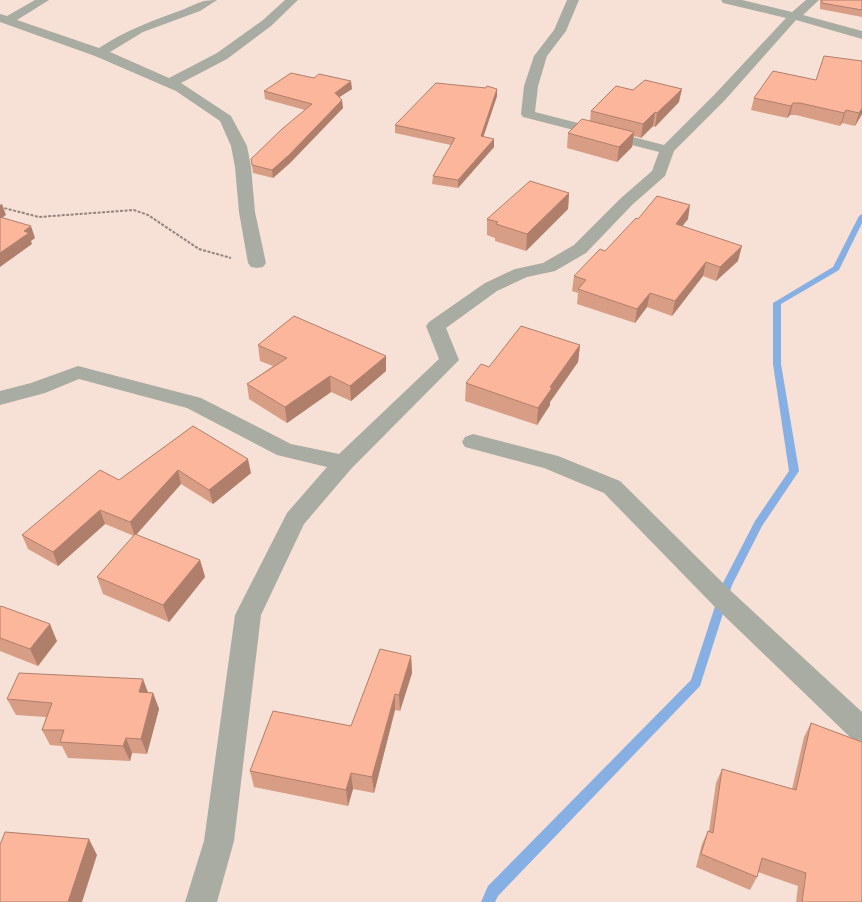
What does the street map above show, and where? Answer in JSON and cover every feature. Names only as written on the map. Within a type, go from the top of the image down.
[{"type":"street","points":[[3,19],[43,0]]},
{"type":"street","points":[[100,53],[134,32],[202,6],[211,0]]},
{"type":"street","points":[[170,83],[222,56],[267,23],[292,0]]},
{"type":"street","points":[[573,0],[560,30],[541,56],[531,86],[528,114],[667,150]]},
{"type":"street","points":[[727,0],[794,16],[862,35]]},
{"type":"street","points":[[201,902],[219,841],[248,615],[295,519],[343,463],[449,360],[436,326],[491,287],[521,273],[549,267],[580,249],[627,201],[659,173],[667,150],[720,96],[764,46],[794,16],[813,0]]},
{"type":"street","points":[[3,19],[100,53],[170,83],[181,88],[226,119],[239,146],[243,167],[247,212],[257,263]]},
{"type":"street","points":[[0,398],[38,388],[78,372],[194,403],[285,450],[343,463]]},
{"type":"street","points":[[473,442],[550,462],[612,487],[723,599],[862,730]]},
{"type":"path","points":[[0,207],[39,217],[134,210],[148,215],[199,249],[225,257],[257,263]]},
{"type":"building","points":[[822,0],[862,0],[862,10],[822,3]]},
{"type":"building","points":[[824,56],[862,61],[862,108],[859,113],[846,110],[844,113],[800,103],[793,103],[791,106],[754,98],[773,71],[816,80]]},
{"type":"building","points":[[291,73],[314,78],[319,74],[351,81],[335,93],[342,100],[289,155],[272,170],[252,165],[251,159],[282,129],[312,104],[264,91]]},
{"type":"building","points":[[645,80],[682,89],[643,124],[591,111],[616,86],[633,90]]},
{"type":"building","points":[[436,83],[486,88],[487,86],[497,89],[481,136],[494,139],[458,180],[433,176],[455,138],[395,125]]},
{"type":"building","points":[[582,119],[634,132],[619,147],[568,133]]},
{"type":"building","points":[[530,181],[569,193],[527,234],[496,224],[498,222],[487,219]]},
{"type":"building","points":[[657,196],[690,205],[676,224],[742,246],[720,267],[706,262],[675,301],[650,293],[637,309],[578,289],[586,280],[574,276],[600,249],[605,251],[636,218],[638,219]]},
{"type":"building","points":[[0,217],[31,226],[24,231],[29,233],[0,253]]},
{"type":"building","points":[[294,316],[386,356],[350,386],[330,376],[285,407],[247,384],[287,358],[258,345]]},
{"type":"building","points":[[521,326],[580,345],[550,387],[552,388],[538,408],[466,383],[481,364],[489,367]]},
{"type":"building","points":[[193,426],[248,459],[209,490],[178,470],[130,522],[100,510],[53,552],[22,535],[100,470],[119,480]]},
{"type":"building","points":[[135,534],[200,560],[163,605],[97,577]]},
{"type":"building","points":[[1,606],[50,624],[30,649],[0,638]]},
{"type":"building","points":[[380,649],[411,656],[399,695],[395,694],[372,777],[351,773],[346,790],[250,771],[273,711],[351,726]]},
{"type":"building","points":[[19,673],[143,679],[139,692],[153,693],[141,739],[126,738],[123,746],[60,742],[64,730],[42,730],[52,703],[7,699]]},
{"type":"building","points":[[811,723],[862,742],[862,902],[802,902],[806,873],[762,858],[757,877],[701,854],[708,831],[713,833],[722,769],[796,790]]},
{"type":"building","points":[[5,832],[89,839],[68,902],[0,902],[0,845]]},
{"type":"waterway","points":[[488,902],[493,891],[696,683],[727,585],[758,524],[794,471],[777,364],[777,303],[836,268],[862,216]]}]
